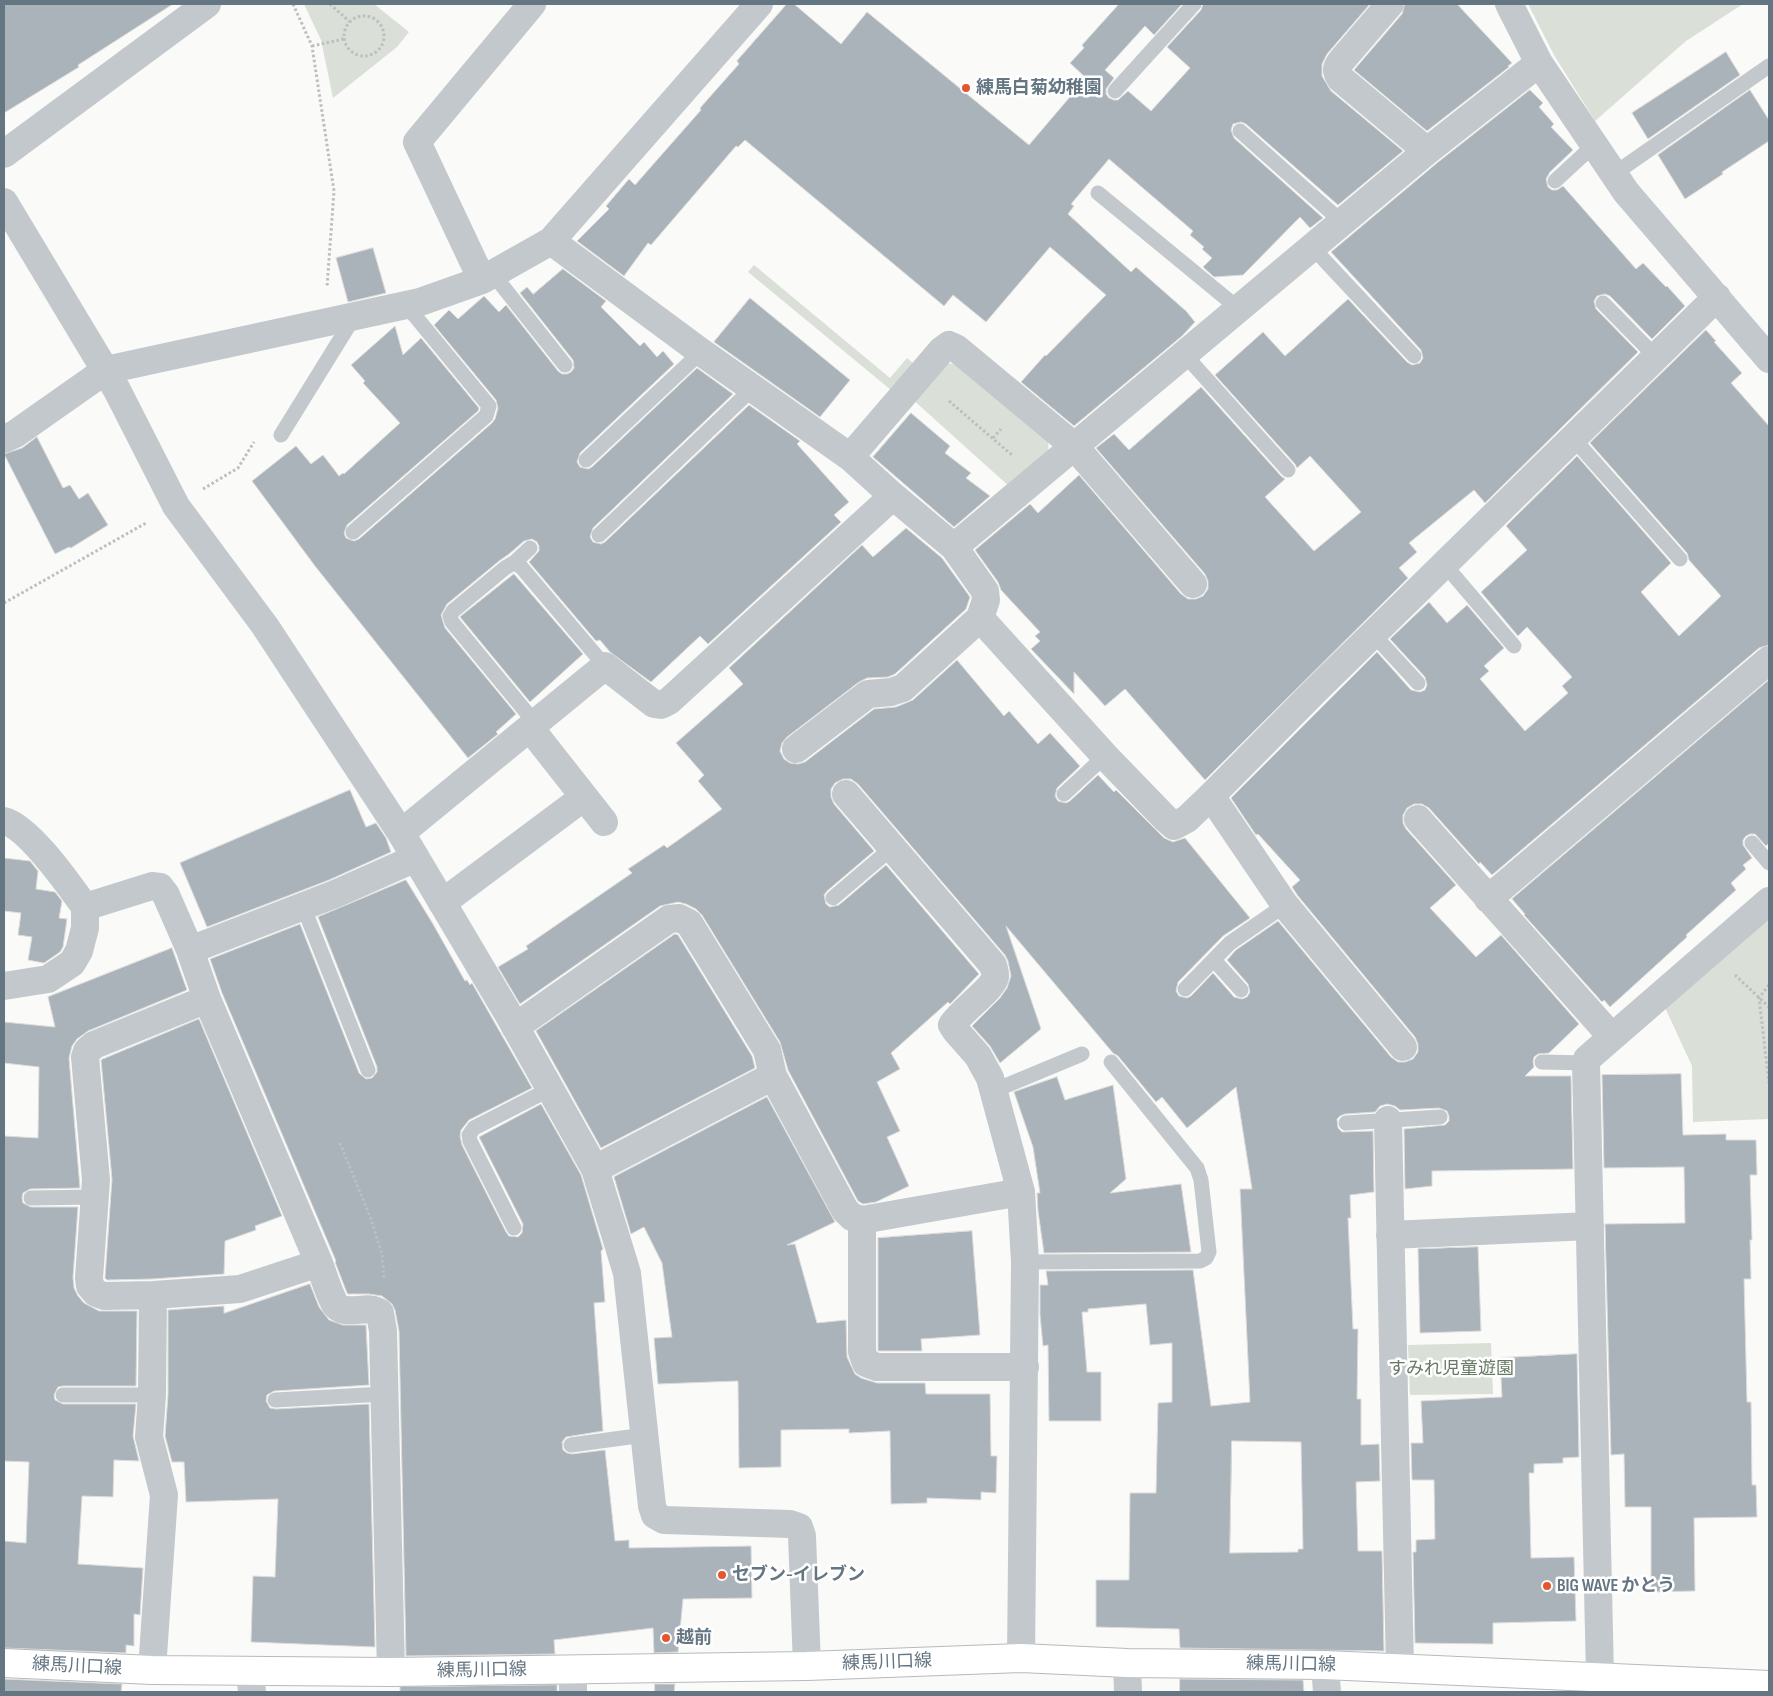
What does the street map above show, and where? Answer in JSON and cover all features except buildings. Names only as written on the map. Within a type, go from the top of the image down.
[{"type":"main road","name":"練馬川口線","points":[[4,1663],[152,1670],[251,1681],[391,1672],[573,1681],[807,1666],[1021,1658],[1127,1663],[1325,1664],[1600,1676],[1720,1688],[1769,1685]]},
{"type":"street","points":[[4,154],[207,4]]},
{"type":"street","points":[[488,277],[417,142],[532,4]]},
{"type":"street","points":[[4,440],[106,370],[420,302],[488,277],[551,241],[759,4]]},
{"type":"street","points":[[1390,4],[1337,66],[1337,73],[1428,151]]},
{"type":"street","points":[[1509,4],[1539,63],[1626,192],[1769,359]]},
{"type":"street","points":[[954,547],[1342,222],[1539,63]]},
{"type":"street","points":[[4,202],[95,355],[106,370],[176,506],[265,626],[402,833],[595,1169],[627,1273],[644,1435],[655,1515],[664,1520],[790,1524],[798,1528],[802,1536],[807,1666]]},
{"type":"street","points":[[551,241],[701,352],[850,457],[954,547],[985,590],[986,600],[980,618],[903,688],[891,692],[868,694],[796,749]]},
{"type":"street","points":[[980,618],[1104,756],[1174,826],[1187,819],[1211,796],[1373,634],[1717,297]]},
{"type":"street","points":[[850,457],[941,351],[949,345],[956,348],[1074,446],[1193,584]]},
{"type":"street","points":[[402,833],[605,666],[654,704],[661,705],[668,701],[893,496]]},
{"type":"street","points":[[1488,899],[1769,660]]},
{"type":"street","points":[[533,726],[604,822]]},
{"type":"street","points":[[846,794],[993,965],[996,976],[992,985],[957,1016],[952,1025],[984,1065],[1021,1192],[1025,1262],[1021,1658]]},
{"type":"street","points":[[1211,796],[1285,905],[1404,1047]]},
{"type":"street","points":[[442,903],[584,797]]},
{"type":"street","points":[[1418,819],[1612,1037]]},
{"type":"street","points":[[4,821],[10,823],[23,833],[48,859],[85,906],[85,928],[79,951],[72,963],[48,979],[4,986]]},
{"type":"street","points":[[190,950],[303,906],[416,858]]},
{"type":"street","points":[[85,906],[152,886],[160,887],[166,895],[190,950],[207,999],[336,1305],[344,1310],[368,1309],[376,1310],[380,1313],[382,1320],[391,1672]]},
{"type":"street","points":[[1600,1676],[1586,1063],[1587,1059],[1769,901]]},
{"type":"street","points":[[515,1027],[669,919],[679,918],[689,923],[767,1050],[773,1076],[845,1210],[852,1218],[862,1220],[1021,1192]]},
{"type":"street","points":[[207,999],[94,1044],[87,1050],[96,1180],[88,1278],[90,1286],[96,1293],[104,1296],[154,1295],[240,1289],[319,1262]]},
{"type":"street","points":[[595,1169],[773,1076]]},
{"type":"street","points":[[1388,1120],[1400,1668]]},
{"type":"street","points":[[862,1220],[862,1352],[866,1363],[877,1367],[1025,1367]]},
{"type":"street","points":[[1390,1235],[1590,1226]]},
{"type":"street","points":[[152,1670],[164,1495],[149,1437],[152,1395],[154,1295]]},
{"type":"street","points":[[1127,1663],[1128,1692]]},
{"type":"street","points":[[1325,1664],[1327,1692]]},
{"type":"lane","points":[[1115,91],[1194,4]]},
{"type":"lane","points":[[1614,174],[1769,66]]},
{"type":"lane","points":[[1240,131],[1342,222]]},
{"type":"lane","points":[[1555,181],[1594,145]]},
{"type":"lane","points":[[1098,193],[1239,309]]},
{"type":"lane","points":[[1312,247],[1414,356]]},
{"type":"lane","points":[[488,277],[565,365]]},
{"type":"lane","points":[[1604,303],[1656,357]]},
{"type":"lane","points":[[353,532],[486,416],[489,406],[406,304]]},
{"type":"lane","points":[[281,435],[354,317]]},
{"type":"lane","points":[[586,460],[701,352]]},
{"type":"lane","points":[[1185,355],[1288,470]]},
{"type":"lane","points":[[600,535],[753,388]]},
{"type":"lane","points":[[1573,438],[1680,559]]},
{"type":"lane","points":[[530,548],[450,616],[452,622],[533,726]]},
{"type":"lane","points":[[515,562],[605,666]]},
{"type":"lane","points":[[1444,565],[1514,646]]},
{"type":"lane","points":[[1373,634],[1418,683]]},
{"type":"lane","points":[[1064,794],[1104,756]]},
{"type":"lane","points":[[1752,843],[1769,863]]},
{"type":"lane","points":[[833,898],[893,848]]},
{"type":"lane","points":[[1185,989],[1230,943],[1285,905]]},
{"type":"lane","points":[[303,906],[368,1070]]},
{"type":"lane","points":[[1214,960],[1241,990]]},
{"type":"lane","points":[[993,1091],[1082,1054]]},
{"type":"lane","points":[[1025,1262],[1200,1261],[1206,1258],[1209,1252],[1201,1180],[1197,1168],[1111,1062]]},
{"type":"lane","points":[[1542,1062],[1586,1063]]},
{"type":"lane","points":[[514,1228],[470,1141],[469,1135],[474,1128],[550,1090]]},
{"type":"lane","points":[[1346,1123],[1440,1117]]},
{"type":"lane","points":[[31,1198],[94,1196]]},
{"type":"lane","points":[[275,1400],[384,1394]]},
{"type":"lane","points":[[63,1395],[152,1395]]},
{"type":"lane","points":[[571,1445],[644,1435]]},
{"type":"path","points":[[330,4],[350,22]]},
{"type":"path","points":[[364,16],[373,18],[380,24],[384,32],[384,41],[379,51],[368,57],[357,56],[348,49],[344,38],[346,28],[350,22],[353,19],[364,16]]},
{"type":"path","points":[[312,46],[344,38]]},
{"type":"path","points":[[949,401],[1036,478]]},
{"type":"path","points":[[1740,969],[1734,974],[1769,1007]]},
{"type":"path","points":[[1769,985],[1759,998],[1769,1083]]},
{"type":"path","points":[[340,1143],[371,1219],[382,1254],[386,1291],[380,1313]]},
{"type":"green space","points":[[304,4],[374,4],[409,32],[397,47],[333,98],[321,40]]},
{"type":"green space","points":[[1528,4],[1743,4],[1686,41],[1595,121],[1554,55]]},
{"type":"green space","points":[[754,265],[890,378],[907,358],[913,363],[891,390],[748,272]]},
{"type":"green space","points":[[940,363],[957,364],[1048,440],[1049,457],[1011,488],[911,398]]},
{"type":"green space","points":[[1769,912],[1769,1119],[1693,1122],[1692,1066],[1662,1001]]},
{"type":"green space","name":"すみれ児童遊園","points":[[1491,1343],[1493,1394],[1410,1395],[1408,1345]]},
{"type":"place","name":"練馬白菊幼稚園","points":[[966,88]]},
{"type":"place","name":"セブン-イレブン","points":[[722,1575]]},
{"type":"place","name":"BIG WAVE かとう","points":[[1547,1586]]},
{"type":"place","name":"越前","points":[[666,1638]]}]
